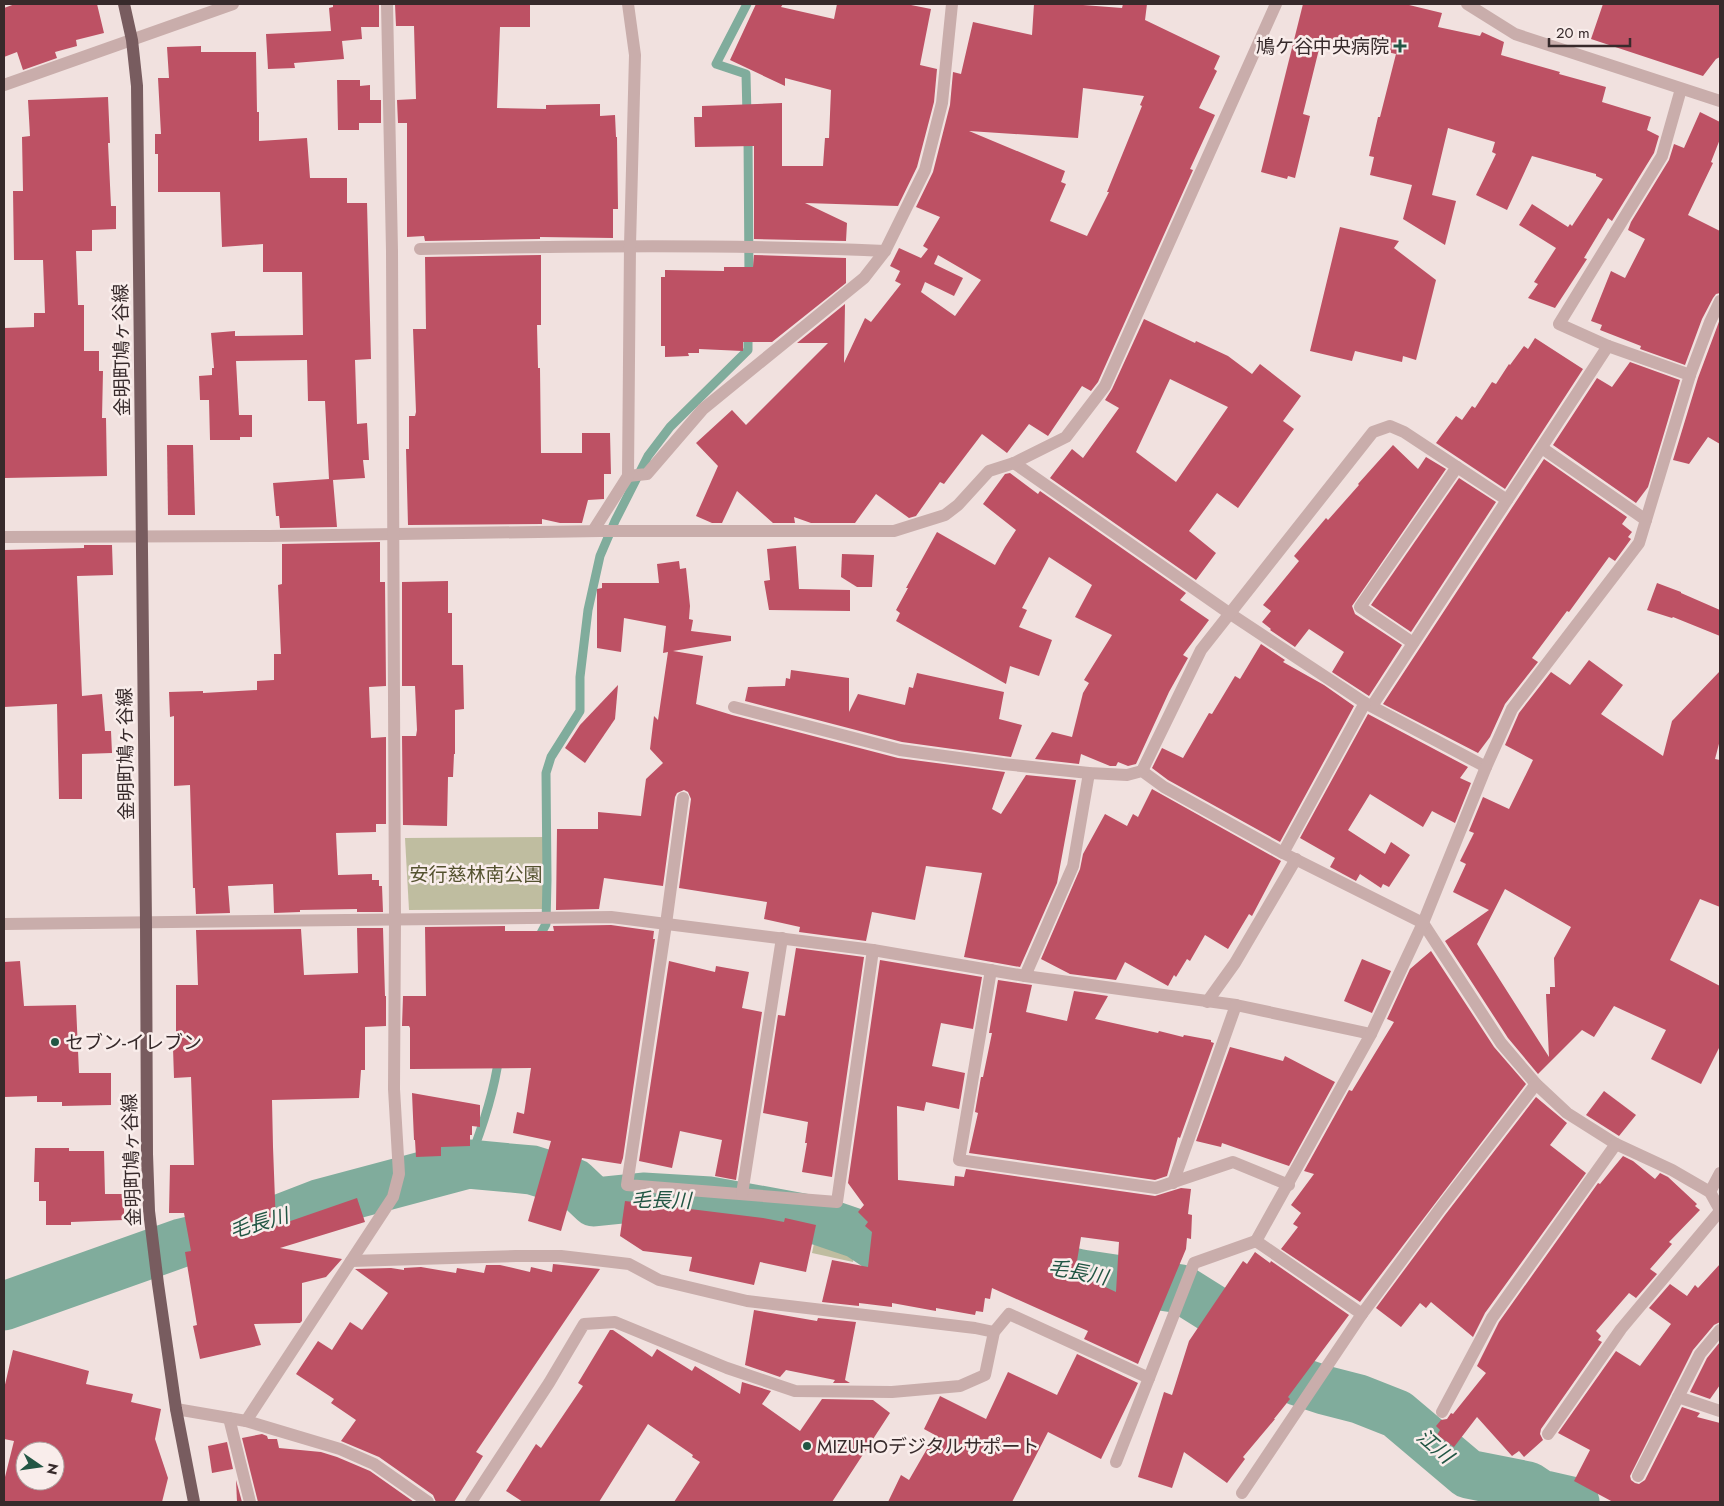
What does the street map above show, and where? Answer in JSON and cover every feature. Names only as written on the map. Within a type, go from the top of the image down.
[{"type":"main road","name":"金明町鳩ヶ谷線","points":[[124,4],[132,40],[137,86],[147,1154],[151,1226],[158,1284],[176,1409],[194,1502]]},
{"type":"street","points":[[4,85],[233,4]]},
{"type":"street","points":[[246,1420],[393,1197],[399,1174],[394,1089],[392,251],[387,4]]},
{"type":"street","points":[[593,531],[628,476],[630,245],[635,55],[628,4]]},
{"type":"street","points":[[628,476],[647,474],[703,409],[864,278],[885,251],[925,170],[942,103],[952,4]]},
{"type":"street","points":[[4,537],[593,531],[894,531],[945,515],[958,505],[989,471],[1014,463],[1066,437],[1105,386],[1276,4]]},
{"type":"street","points":[[1467,4],[1515,34],[1720,101]]},
{"type":"street","points":[[1681,89],[1662,156],[1559,324],[1608,346],[1690,375]]},
{"type":"street","points":[[420,249],[630,245],[790,247],[885,251]]},
{"type":"street","points":[[1116,1462],[1194,1263],[1256,1241],[1289,1185],[1371,1034],[1423,923],[1486,767],[1512,709],[1639,544],[1690,375],[1720,300]]},
{"type":"street","points":[[1283,853],[1369,704],[1413,643],[1608,346]]},
{"type":"street","points":[[734,707],[900,750],[1089,773],[1127,775],[1142,771],[1201,650],[1373,432],[1390,426],[1404,432],[1507,500]]},
{"type":"street","points":[[1542,448],[1646,520]]},
{"type":"street","points":[[1014,463],[1229,613],[1369,704],[1486,767]]},
{"type":"street","points":[[1413,643],[1360,607],[1457,467]]},
{"type":"street","points":[[1142,771],[1164,787],[1283,853],[1423,923],[1501,1043],[1536,1084],[1567,1113],[1616,1144],[1672,1170],[1710,1192],[1720,1210],[1621,1329],[1548,1434]]},
{"type":"street","points":[[1026,976],[1073,866],[1089,773]]},
{"type":"street","points":[[683,798],[627,1185],[837,1202],[874,950]]},
{"type":"street","points":[[1207,1002],[1235,963],[1296,860]]},
{"type":"street","points":[[4,924],[611,917],[874,950],[1026,976],[1236,1005],[1371,1034]]},
{"type":"street","points":[[742,1194],[782,938]]},
{"type":"street","points":[[991,970],[959,1160],[1156,1188],[1233,1162],[1289,1185]]},
{"type":"street","points":[[1173,1183],[1236,1005]]},
{"type":"street","points":[[1242,1493],[1362,1314],[1536,1084]]},
{"type":"street","points":[[1442,1412],[1492,1318],[1616,1144]]},
{"type":"street","points":[[1710,1192],[1720,1173]]},
{"type":"street","points":[[1256,1241],[1362,1314]]},
{"type":"street","points":[[351,1261],[561,1256],[629,1264],[660,1280],[748,1301],[975,1328],[994,1332]]},
{"type":"street","points":[[471,1502],[584,1324],[615,1322],[727,1368],[795,1390],[892,1392],[960,1386],[985,1375],[994,1332],[1009,1314],[1149,1378]]},
{"type":"street","points":[[1638,1476],[1700,1354],[1720,1330]]},
{"type":"street","points":[[1678,1396],[1720,1411]]},
{"type":"street","points":[[176,1409],[246,1420],[340,1449],[374,1464],[428,1502]]},
{"type":"street","points":[[229,1418],[250,1502]]},
{"type":"green space","name":"安行慈林南公園","points":[[546,837],[544,909],[409,910],[405,838]]},
{"type":"green space","points":[[817,1229],[834,1233],[856,1243],[853,1262],[812,1253]]},
{"type":"building","points":[[15,4],[97,4],[104,33],[76,40],[77,46],[55,52],[57,58],[23,70],[17,52],[4,57],[4,8]]},
{"type":"building","points":[[333,4],[379,4],[379,27],[361,27],[362,39],[342,41],[344,59],[294,63],[295,68],[268,69],[266,34],[331,31],[329,8],[333,7]]},
{"type":"building","points":[[395,4],[530,4],[530,27],[500,27],[497,108],[546,109],[546,105],[600,104],[600,116],[615,115],[618,209],[613,209],[613,238],[540,237],[540,239],[425,241],[424,236],[407,237],[407,123],[398,123],[397,100],[416,99],[414,26],[396,26]]},
{"type":"building","points":[[756,4],[783,4],[781,7],[834,19],[837,4],[906,4],[931,9],[920,65],[937,69],[934,102],[917,167],[898,206],[805,203],[847,223],[846,241],[754,239],[754,146],[695,147],[694,117],[702,117],[702,106],[782,103],[782,166],[823,166],[825,138],[829,138],[831,90],[785,78],[785,86],[730,60]]},
{"type":"building","points":[[1034,4],[1070,4],[1122,8],[1123,4],[1147,4],[1145,20],[1220,56],[1214,69],[1217,71],[1199,108],[1215,115],[1190,169],[1193,170],[1098,382],[1091,391],[1082,386],[1048,436],[1029,424],[1007,453],[982,434],[944,484],[940,482],[916,516],[909,518],[876,494],[855,523],[811,523],[794,517],[795,523],[773,523],[737,491],[722,523],[712,523],[696,516],[718,466],[696,443],[732,410],[746,425],[828,343],[797,343],[845,304],[844,363],[865,318],[871,322],[901,284],[895,281],[900,271],[890,266],[899,248],[921,258],[928,249],[923,246],[940,217],[916,207],[933,172],[950,105],[953,72],[961,74],[973,22],[1032,35]],"holes":[[[1083,88],[1144,96],[1140,105],[1142,106],[1107,192],[1109,192],[1087,236],[1050,221],[1066,184],[1061,182],[1065,171],[969,131],[1078,138]],[[938,255],[981,280],[955,316],[921,292],[925,282],[954,296],[963,278],[934,264]]]},
{"type":"building","points":[[1303,4],[1405,4],[1442,13],[1438,27],[1480,36],[1482,32],[1504,42],[1501,55],[1606,87],[1602,102],[1651,117],[1647,130],[1659,136],[1654,153],[1612,221],[1608,218],[1584,258],[1587,259],[1555,308],[1528,298],[1538,284],[1534,282],[1556,248],[1519,225],[1532,204],[1568,227],[1570,224],[1572,226],[1603,179],[1596,176],[1596,174],[1532,156],[1507,210],[1476,195],[1496,154],[1492,152],[1495,142],[1448,128],[1432,195],[1456,201],[1445,245],[1403,219],[1412,185],[1370,175],[1374,157],[1369,156],[1396,54],[1322,37],[1303,114],[1310,116],[1295,178],[1288,176],[1287,179],[1261,172]]},
{"type":"building","points":[[1603,4],[1720,4],[1720,57],[1716,59],[1703,76],[1591,39]]},
{"type":"building","points":[[201,46],[201,52],[256,52],[259,141],[307,138],[310,178],[347,178],[347,203],[367,203],[371,359],[355,360],[357,424],[367,423],[369,460],[363,460],[365,478],[333,480],[337,527],[280,528],[279,516],[276,516],[273,483],[329,479],[325,401],[308,401],[307,360],[236,361],[239,415],[252,415],[252,437],[240,437],[240,440],[210,440],[209,400],[200,400],[199,376],[212,375],[212,368],[214,368],[211,333],[235,331],[235,336],[303,335],[302,272],[263,272],[263,244],[222,247],[220,192],[158,192],[158,154],[155,154],[155,134],[161,134],[158,78],[169,78],[167,47]]},
{"type":"building","points":[[337,80],[360,80],[360,86],[370,85],[370,100],[381,100],[381,123],[359,123],[359,130],[338,130]]},
{"type":"building","points":[[108,97],[111,206],[116,206],[116,229],[92,230],[92,251],[76,251],[78,305],[84,305],[84,351],[99,351],[99,371],[103,371],[102,418],[106,418],[107,476],[4,478],[4,328],[34,327],[34,313],[45,313],[43,260],[14,260],[13,191],[23,191],[22,137],[30,136],[28,100]]},
{"type":"building","points":[[1700,112],[1720,122],[1720,139],[1711,162],[1713,163],[1688,215],[1720,231],[1720,293],[1716,294],[1713,298],[1702,319],[1685,365],[1640,349],[1641,346],[1600,330],[1602,325],[1591,321],[1611,271],[1625,278],[1645,239],[1628,230],[1631,222],[1669,160],[1674,144],[1684,148]]},
{"type":"building","points":[[1340,227],[1399,241],[1394,248],[1436,280],[1416,360],[1403,356],[1402,362],[1355,351],[1352,361],[1310,351]]},
{"type":"building","points":[[541,255],[541,325],[537,325],[538,368],[540,368],[541,453],[582,453],[582,433],[610,433],[611,474],[604,474],[604,499],[588,500],[582,523],[560,523],[542,519],[542,524],[408,525],[406,449],[409,449],[409,416],[415,416],[416,412],[413,329],[426,329],[425,257]]},
{"type":"building","points":[[754,255],[846,258],[846,283],[772,342],[743,342],[743,351],[699,349],[699,353],[688,353],[689,356],[665,357],[665,346],[661,346],[661,277],[665,277],[665,270],[724,271],[724,267],[753,267]]},
{"type":"building","points":[[1144,319],[1228,356],[1252,374],[1260,364],[1301,396],[1283,421],[1294,429],[1238,508],[1217,493],[1189,531],[1216,553],[1196,580],[1050,478],[1072,449],[1083,458],[1119,408],[1105,400],[1112,389]],"holes":[[[1170,379],[1228,407],[1176,482],[1136,452]]]},
{"type":"building","points":[[1720,319],[1720,444],[1708,437],[1689,464],[1673,460],[1698,378]]},
{"type":"building","points":[[1535,338],[1583,369],[1505,489],[1436,443],[1456,416],[1462,420],[1472,406],[1475,408],[1492,382],[1496,384],[1524,346],[1528,349]]},
{"type":"building","points":[[1630,362],[1680,380],[1648,487],[1636,503],[1553,445],[1597,378],[1612,387]]},
{"type":"building","points":[[167,445],[193,445],[195,515],[168,515]]},
{"type":"building","points":[[1393,445],[1418,469],[1426,457],[1446,469],[1352,606],[1355,614],[1402,645],[1369,696],[1332,672],[1344,652],[1309,629],[1295,647],[1270,630],[1262,622],[1271,611],[1263,605],[1299,561],[1294,556]]},
{"type":"building","points":[[1544,459],[1627,517],[1622,524],[1632,532],[1628,537],[1631,539],[1615,561],[1609,557],[1569,612],[1567,611],[1532,658],[1538,662],[1505,704],[1490,737],[1478,753],[1383,704]]},
{"type":"building","points":[[1010,473],[1038,494],[1040,491],[1186,593],[1180,600],[1209,620],[1183,655],[1188,658],[1169,692],[1136,764],[1128,766],[1118,762],[1116,766],[1110,766],[1081,754],[1079,764],[1035,759],[1052,732],[1072,737],[1083,693],[1089,683],[1084,680],[1112,635],[1075,617],[1092,585],[1049,557],[1022,608],[1027,610],[1019,627],[1052,640],[1039,676],[1010,666],[1006,684],[896,621],[900,613],[896,610],[908,588],[906,588],[937,532],[995,565],[1016,530],[983,504],[1005,474]]},
{"type":"building","points":[[1459,478],[1496,502],[1411,632],[1371,605]]},
{"type":"building","points":[[380,542],[380,582],[385,582],[386,686],[369,687],[371,738],[386,737],[386,824],[376,824],[376,832],[336,833],[338,875],[372,874],[372,880],[379,880],[379,886],[382,886],[383,912],[357,912],[357,909],[300,910],[300,912],[274,913],[273,884],[228,886],[230,913],[196,914],[195,888],[193,888],[190,785],[174,786],[174,716],[170,717],[169,692],[203,691],[203,693],[257,690],[257,681],[274,680],[274,654],[281,654],[278,585],[282,584],[282,544]]},
{"type":"building","points":[[84,545],[112,545],[113,575],[77,576],[82,696],[102,694],[105,731],[111,731],[112,753],[82,754],[82,799],[59,799],[57,704],[4,707],[4,550],[84,548]]},
{"type":"building","points":[[796,546],[799,589],[850,590],[850,611],[769,610],[764,581],[770,580],[767,549]]},
{"type":"building","points":[[842,554],[874,555],[872,587],[857,587],[841,577]]},
{"type":"building","points":[[679,561],[680,569],[686,568],[690,606],[689,619],[693,620],[691,631],[731,636],[731,641],[673,651],[703,656],[696,704],[898,758],[1005,772],[992,809],[1001,814],[1026,775],[1076,780],[1057,883],[1020,967],[964,957],[982,873],[926,866],[915,920],[872,912],[866,941],[799,932],[800,927],[764,919],[767,902],[679,888],[691,799],[688,792],[684,790],[677,793],[675,797],[663,886],[604,878],[599,909],[556,910],[557,829],[598,829],[598,812],[641,816],[646,779],[663,763],[650,749],[654,716],[658,720],[668,652],[663,653],[666,626],[624,618],[621,652],[597,648],[597,589],[602,588],[602,583],[659,583],[657,564]]},
{"type":"building","points":[[448,581],[448,613],[452,613],[452,665],[463,665],[464,709],[455,710],[455,754],[453,777],[448,777],[447,826],[403,825],[402,736],[416,736],[417,730],[415,686],[402,686],[402,582]]},
{"type":"building","points":[[1657,583],[1720,610],[1720,636],[1673,617],[1647,610]]},
{"type":"building","points":[[1261,644],[1285,660],[1283,662],[1324,685],[1354,706],[1280,842],[1168,780],[1152,768],[1162,748],[1183,758],[1209,713],[1212,714],[1235,676],[1240,679]]},
{"type":"building","points":[[1589,660],[1623,685],[1601,714],[1663,756],[1672,721],[1720,671],[1720,740],[1715,759],[1720,760],[1720,907],[1700,899],[1670,960],[1720,986],[1720,1046],[1701,1084],[1651,1059],[1666,1030],[1614,1006],[1594,1037],[1582,1030],[1538,1074],[1508,1038],[1445,941],[1489,910],[1453,892],[1466,864],[1460,861],[1474,833],[1469,831],[1483,797],[1509,809],[1533,760],[1505,745],[1519,713],[1551,672],[1570,685]],"holes":[[[1505,889],[1571,927],[1554,958],[1555,987],[1550,987],[1550,994],[1546,994],[1549,1057],[1477,944]]]},
{"type":"building","points":[[791,670],[849,678],[849,712],[858,694],[905,705],[909,687],[913,688],[917,673],[1004,692],[999,719],[1022,725],[1011,757],[902,742],[745,701],[748,687],[785,686],[786,678],[790,679]]},
{"type":"building","points":[[618,685],[615,719],[585,763],[565,748],[580,725]]},
{"type":"building","points":[[1368,714],[1468,767],[1460,778],[1471,783],[1455,823],[1432,811],[1423,827],[1370,794],[1348,830],[1385,854],[1391,842],[1410,855],[1389,887],[1383,884],[1381,888],[1360,874],[1356,881],[1330,867],[1335,858],[1300,838]]},
{"type":"building","points":[[1152,789],[1281,861],[1252,916],[1249,914],[1228,949],[1205,935],[1190,961],[1187,959],[1168,986],[1125,962],[1116,980],[1070,974],[1041,959],[1080,869],[1083,854],[1105,814],[1127,826],[1133,814],[1138,817]]},
{"type":"building","points":[[611,925],[654,931],[653,939],[655,939],[623,1158],[621,1164],[582,1158],[561,1231],[528,1221],[551,1141],[513,1133],[517,1112],[524,1114],[531,1068],[410,1069],[410,1028],[409,1026],[402,1026],[403,996],[426,996],[425,927],[505,926],[505,931],[554,931],[553,926]]},
{"type":"building","points":[[357,928],[383,928],[386,996],[386,1026],[365,1027],[365,1070],[361,1070],[359,1098],[272,1100],[273,1147],[276,1226],[357,1198],[365,1222],[280,1248],[342,1259],[326,1277],[302,1283],[302,1321],[300,1323],[254,1324],[261,1345],[200,1359],[193,1326],[197,1325],[185,1252],[191,1251],[184,1213],[169,1213],[170,1165],[194,1165],[191,1077],[174,1078],[173,1048],[176,1048],[176,985],[198,985],[196,930],[301,929],[304,975],[358,973]]},
{"type":"building","points":[[796,948],[864,957],[832,1177],[802,1172],[807,1143],[805,1143],[808,1122],[763,1113],[778,1015],[785,1016]]},
{"type":"building","points":[[1431,951],[1494,1047],[1526,1084],[1360,1302],[1281,1249],[1298,1227],[1293,1224],[1301,1213],[1291,1205],[1314,1174],[1304,1171],[1349,1090],[1352,1091],[1394,1022],[1387,1019],[1410,969]]},
{"type":"building","points":[[1362,959],[1391,971],[1372,1013],[1344,1001]]},
{"type":"building","points":[[880,960],[982,977],[973,1029],[941,1023],[932,1066],[965,1073],[959,1109],[926,1102],[924,1111],[897,1106],[898,1180],[954,1186],[955,1176],[964,1177],[966,1169],[1155,1196],[1181,1188],[1191,1189],[1188,1214],[1192,1215],[1191,1239],[1187,1238],[1186,1249],[1138,1364],[1084,1339],[1088,1331],[992,1288],[990,1299],[985,1298],[983,1312],[976,1311],[975,1315],[936,1308],[936,1311],[892,1303],[892,1307],[859,1303],[859,1306],[822,1302],[832,1260],[868,1267],[872,1232],[865,1226],[868,1222],[858,1212],[864,1205],[848,1183]],"holes":[[[1081,1237],[1119,1242],[1116,1292],[1075,1273]]]},
{"type":"building","points":[[20,961],[24,1006],[76,1005],[79,1073],[111,1073],[111,1105],[62,1106],[62,1102],[37,1102],[37,1096],[4,1097],[4,962]]},
{"type":"building","points":[[669,961],[715,972],[716,966],[749,972],[742,1008],[762,1012],[736,1180],[715,1176],[722,1140],[680,1131],[672,1168],[639,1161]]},
{"type":"building","points":[[998,980],[1032,985],[1026,1012],[1067,1021],[1074,991],[1108,996],[1095,1019],[1158,1033],[1159,1031],[1183,1037],[1184,1035],[1211,1040],[1214,1043],[1180,1138],[1178,1137],[1167,1176],[1155,1180],[969,1153],[978,1113],[975,1112],[981,1077],[983,1077],[992,1033],[989,1033]]},
{"type":"building","points":[[1230,1047],[1283,1061],[1285,1056],[1335,1082],[1289,1166],[1222,1143],[1221,1147],[1196,1141]]},
{"type":"building","points":[[1604,1091],[1636,1115],[1619,1136],[1586,1115]]},
{"type":"building","points":[[412,1093],[480,1105],[480,1127],[472,1126],[470,1146],[441,1147],[441,1156],[416,1157]]},
{"type":"building","points":[[1536,1097],[1567,1123],[1550,1145],[1586,1173],[1485,1313],[1473,1337],[1431,1302],[1426,1308],[1420,1303],[1401,1327],[1376,1308]]},
{"type":"building","points":[[35,1148],[69,1148],[69,1151],[104,1151],[105,1194],[124,1194],[124,1220],[71,1222],[71,1225],[46,1225],[46,1201],[39,1201],[39,1182],[34,1182]]},
{"type":"building","points":[[1623,1156],[1633,1161],[1655,1179],[1660,1173],[1668,1177],[1697,1204],[1695,1206],[1700,1210],[1669,1242],[1672,1244],[1650,1269],[1657,1274],[1636,1298],[1629,1293],[1596,1331],[1601,1336],[1598,1340],[1602,1342],[1541,1429],[1540,1434],[1543,1440],[1524,1457],[1519,1451],[1512,1456],[1477,1417],[1454,1447],[1437,1435],[1440,1430],[1436,1426],[1441,1420],[1447,1419],[1451,1413],[1453,1414],[1486,1373],[1477,1366],[1499,1322],[1598,1183],[1600,1184]]},
{"type":"building","points":[[625,1201],[784,1222],[785,1218],[816,1225],[806,1272],[760,1262],[754,1285],[689,1271],[692,1257],[643,1251],[620,1236]]},
{"type":"building","points":[[1255,1252],[1349,1315],[1288,1397],[1290,1399],[1243,1457],[1245,1459],[1227,1483],[1184,1452],[1172,1488],[1138,1477],[1164,1392],[1172,1395],[1189,1341],[1243,1261],[1247,1264]]},
{"type":"building","points":[[553,1264],[600,1269],[476,1452],[483,1456],[454,1502],[436,1502],[433,1495],[379,1457],[341,1441],[356,1420],[331,1403],[334,1399],[296,1374],[318,1341],[332,1350],[350,1322],[362,1330],[388,1293],[355,1269],[391,1268],[404,1270],[404,1268],[421,1267],[456,1273],[457,1268],[484,1273],[486,1265],[500,1265],[530,1272],[531,1267],[552,1272]]},
{"type":"building","points":[[1720,1264],[1720,1322],[1714,1325],[1693,1350],[1630,1476],[1631,1480],[1635,1483],[1639,1484],[1645,1480],[1682,1407],[1700,1413],[1697,1417],[1720,1423],[1720,1502],[1613,1502],[1574,1481],[1590,1450],[1558,1433],[1616,1351],[1640,1366],[1671,1324],[1649,1308],[1670,1284],[1687,1296],[1695,1285],[1698,1288]]},
{"type":"building","points":[[754,1310],[817,1321],[818,1318],[856,1322],[845,1380],[850,1383],[833,1383],[835,1380],[786,1370],[780,1377],[745,1365]]},
{"type":"building","points":[[610,1330],[613,1330],[652,1357],[657,1349],[692,1371],[695,1366],[740,1394],[742,1382],[771,1391],[762,1404],[800,1431],[822,1399],[873,1400],[890,1413],[832,1502],[674,1502],[700,1462],[692,1457],[693,1455],[648,1424],[599,1502],[523,1502],[506,1491],[536,1444],[541,1448],[583,1386],[578,1383]]},
{"type":"building","points":[[1720,1342],[1720,1385],[1710,1399],[1690,1392],[1707,1358]]},
{"type":"building","points":[[13,1350],[89,1371],[86,1384],[133,1394],[131,1402],[161,1409],[155,1439],[168,1478],[162,1502],[4,1502],[4,1481],[14,1441],[4,1439],[4,1389]]},
{"type":"building","points":[[1077,1354],[1138,1383],[1101,1459],[1048,1432],[1012,1502],[888,1502],[901,1475],[909,1480],[935,1435],[924,1429],[940,1396],[986,1419],[1008,1372],[1057,1395]]},
{"type":"building","points":[[262,1434],[267,1436],[268,1439],[277,1439],[279,1448],[321,1452],[370,1471],[414,1502],[258,1502],[242,1438]]},
{"type":"building","points":[[227,1442],[233,1469],[212,1473],[208,1446]]},
{"type":"building","points":[[236,1480],[242,1502],[237,1502]]},
{"type":"waterway","points":[[747,4],[716,64],[746,74],[747,116]]},
{"type":"waterway","points":[[748,136],[749,278]]},
{"type":"waterway","points":[[535,940],[539,937],[546,924],[546,773],[551,757],[580,711],[580,677],[588,610],[600,556],[615,521],[648,456],[670,427],[748,350],[748,331]]},
{"type":"waterway","points":[[468,1164],[487,1111],[499,1056]]},
{"type":"waterway","name":"毛長川","points":[[4,1306],[181,1243],[274,1221],[318,1204],[468,1164],[532,1170],[574,1183],[594,1202],[643,1197],[710,1201],[820,1221],[858,1234],[888,1254],[919,1266],[933,1266]]},
{"type":"waterway","name":"毛長川","points":[[1014,1270],[1030,1272],[1035,1263],[1081,1274],[1181,1289],[1248,1331],[1297,1381],[1359,1399],[1397,1414],[1468,1474],[1528,1486],[1540,1494],[1575,1502]]},
{"type":"place","name":"鳩ケ谷中央病院","points":[[1400,46]]},
{"type":"place","name":"セブン-イレブン","points":[[55,1042]]},
{"type":"place","name":"MIZUHOデジタルサポート","points":[[807,1446]]},
{"type":"water label","name":"江川","points":[[1435,1446]]}]
